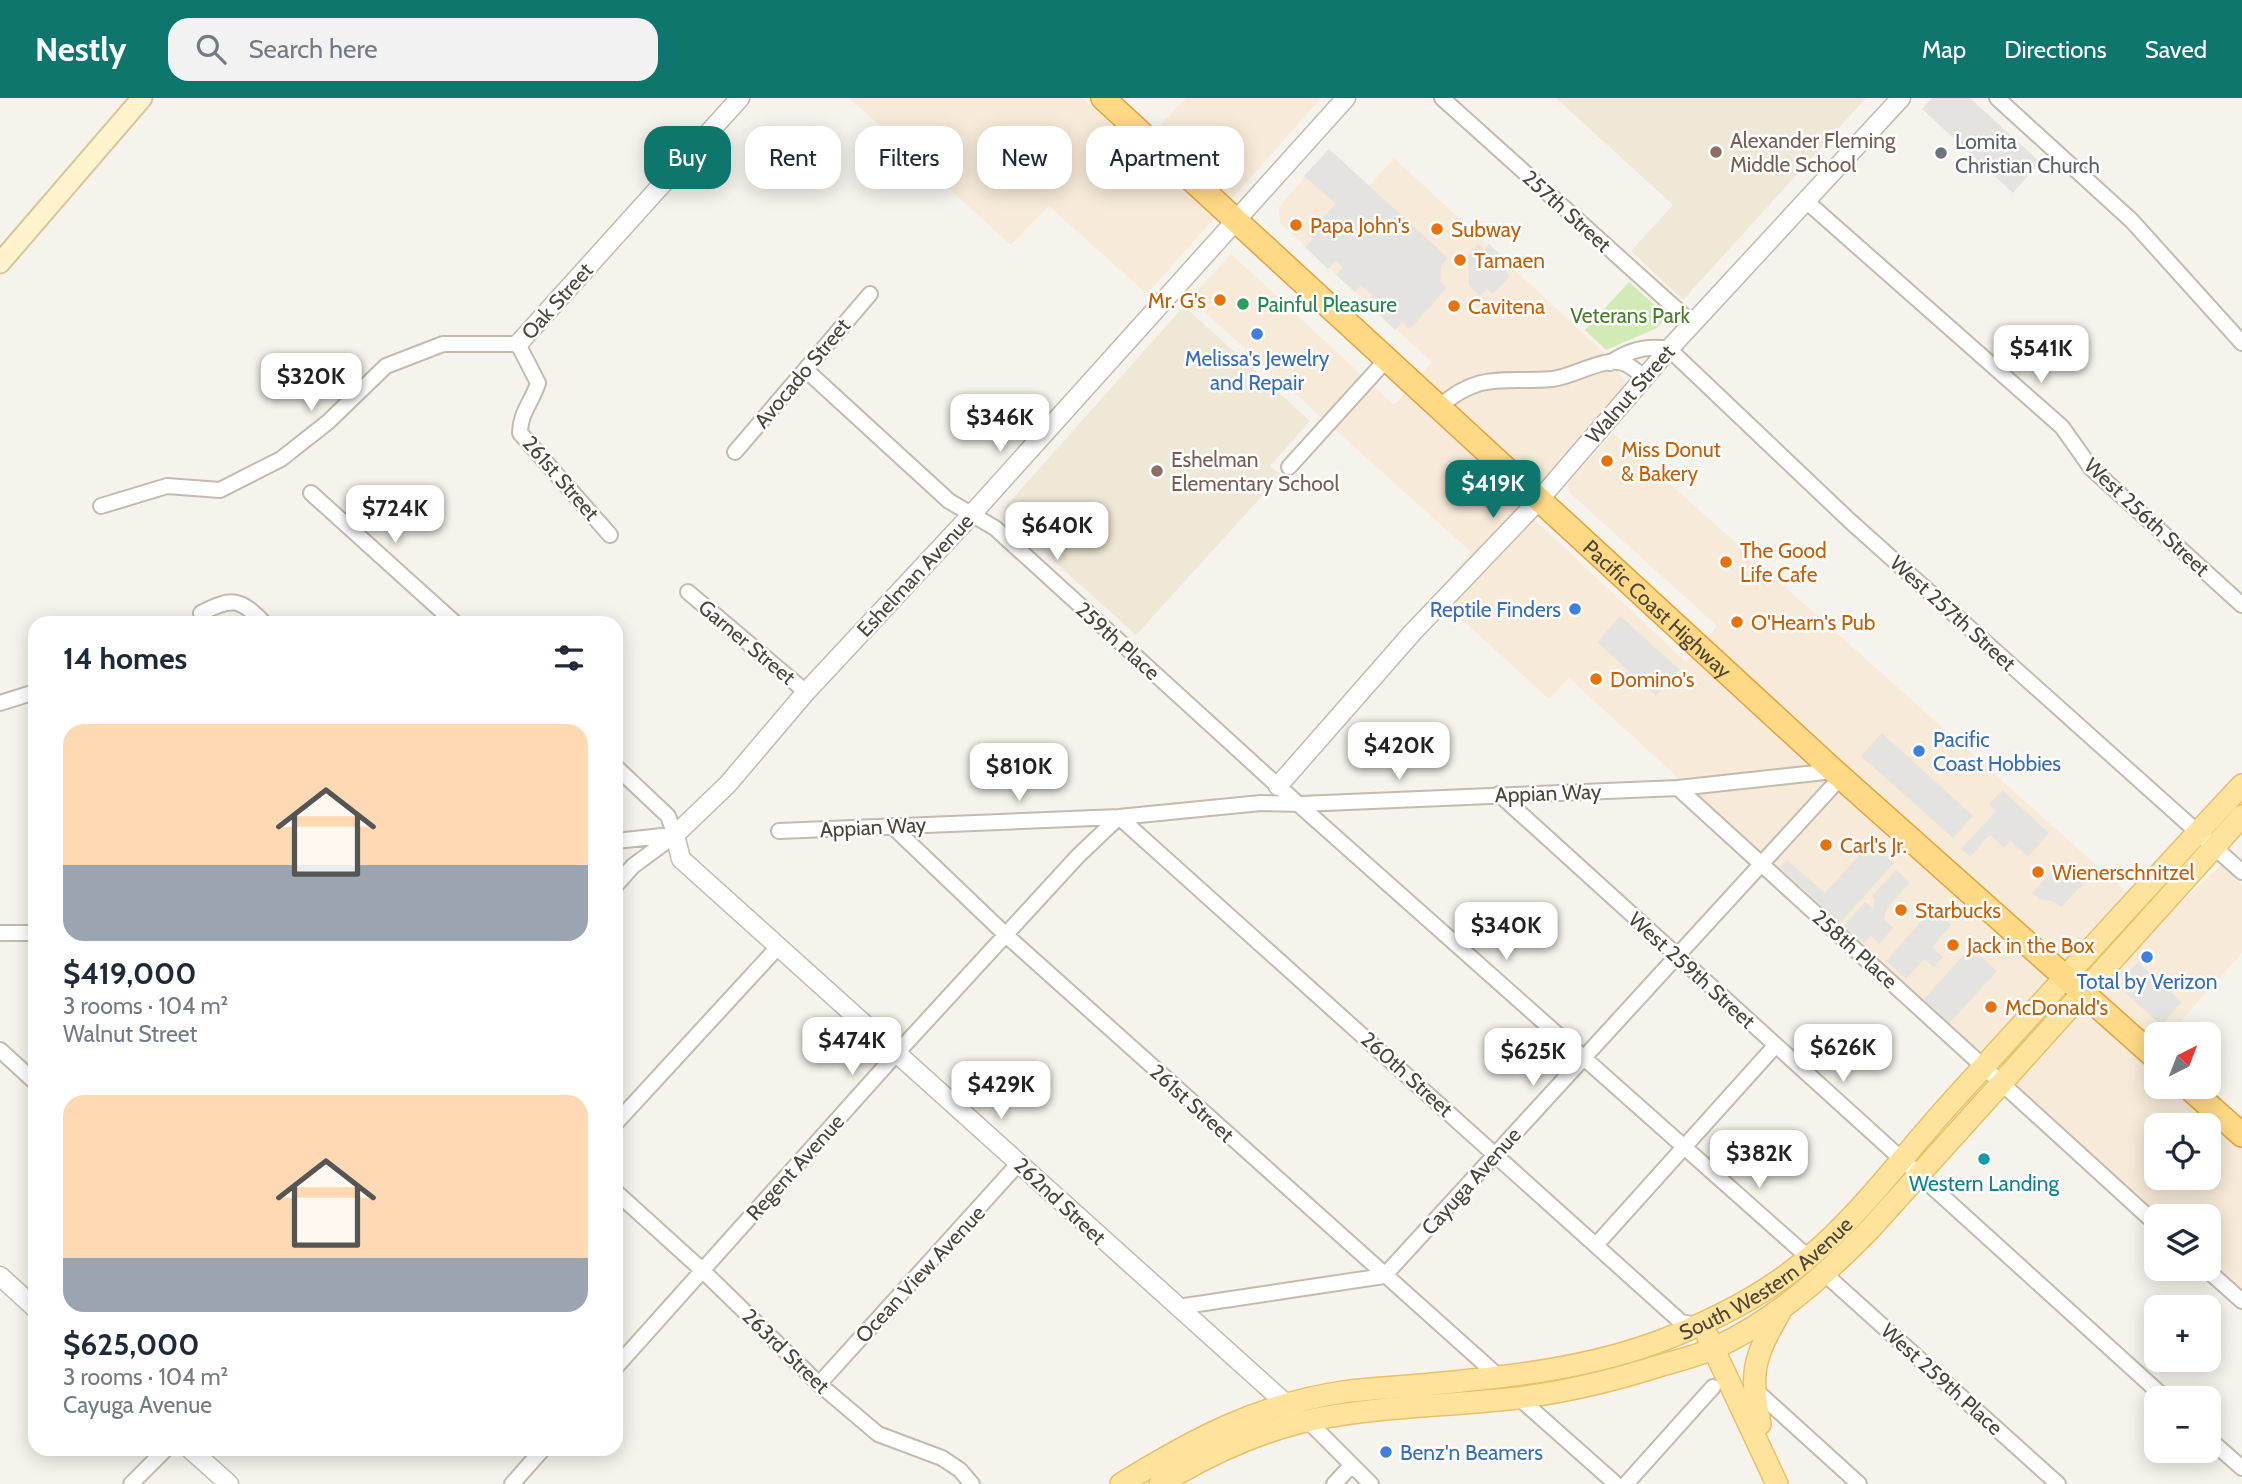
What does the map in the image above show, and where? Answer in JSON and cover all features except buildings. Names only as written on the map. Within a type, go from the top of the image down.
[{"type":"highway","name":"Pacific Coast Highway","points":[[1103,98],[1838,774],[2144,1047]]},
{"type":"highway","points":[[2202,1099],[2242,1135]]},
{"type":"main road","points":[[0,262],[142,98]]},
{"type":"main road","name":"South Western Avenue","points":[[1121,1484],[1190,1441],[1235,1420],[1342,1392],[1602,1360],[1697,1325],[1757,1293],[1809,1258],[1984,1068],[2065,975],[2242,785]]},
{"type":"main road","name":"South Western Avenue","points":[[1160,1484],[1198,1461],[1250,1438],[1308,1421],[1382,1408],[1519,1398],[1639,1372],[1716,1348],[1781,1310],[1826,1275],[2242,816]]},
{"type":"main road","points":[[1764,1453],[1752,1387],[1754,1370],[1781,1310]]},
{"type":"main road","points":[[1697,1325],[1716,1348],[1777,1484]]},
{"type":"street","name":"Oak Street","points":[[101,506],[167,486],[220,490],[281,459],[328,422],[386,366],[443,344],[518,344],[740,98]]},
{"type":"street","name":"Eshelman Avenue","points":[[623,877],[633,866],[676,835],[728,784],[806,692],[972,514],[1346,98]]},
{"type":"street","name":"257th Street","points":[[1442,98],[1693,324]]},
{"type":"street","name":"Walnut Street","points":[[1279,786],[1413,632],[1539,499],[1668,349],[1901,98]]},
{"type":"street","points":[[1997,98],[2132,221],[2242,343]]},
{"type":"street","name":"West 256th Street","points":[[1806,201],[2062,427],[2091,468],[2242,605]]},
{"type":"street","name":"Avocado Street","points":[[735,452],[807,371],[823,346],[870,294]]},
{"type":"street","name":"261st Street","points":[[518,344],[538,383],[532,401],[520,420],[520,433],[610,535]]},
{"type":"street","points":[[1439,408],[1457,392],[1479,381],[1495,378],[1554,379],[1610,363],[1620,356],[1651,345],[1668,349]]},
{"type":"street","name":"West 257th Street","points":[[1668,349],[1850,521],[2242,872]]},
{"type":"street","points":[[1289,467],[1387,359]]},
{"type":"street","points":[[1610,363],[1625,364],[1644,377]]},
{"type":"street","name":"259th Place","points":[[807,371],[949,501],[995,528],[1301,804]]},
{"type":"street","points":[[312,493],[447,616]]},
{"type":"street","name":"Garner Street","points":[[688,592],[806,692]]},
{"type":"street","points":[[201,613],[231,601],[242,604],[256,616]]},
{"type":"street","points":[[0,704],[28,694]]},
{"type":"street","name":"262nd Street","points":[[623,774],[668,816],[676,835],[681,859],[1285,1405],[1308,1421]]},
{"type":"street","name":"Appian Way","points":[[779,831],[1119,817],[1261,803],[1301,804],[1678,788],[1838,774]]},
{"type":"street","name":"Cayuga Avenue","points":[[1384,1276],[1678,957],[1838,774]]},
{"type":"street","points":[[1261,803],[1279,786]]},
{"type":"street","name":"258th Place","points":[[1678,788],[2144,1213]]},
{"type":"street","name":"West 259th Street","points":[[1499,794],[2152,1386]]},
{"type":"street","points":[[1301,804],[1809,1258]]},
{"type":"street","name":"Regent Avenue","points":[[623,1359],[1078,856],[1119,817]]},
{"type":"street","name":"260th Street","points":[[1119,817],[1681,1322],[1697,1325]]},
{"type":"street","name":"261st Street","points":[[892,826],[1007,936],[1497,1375]]},
{"type":"street","points":[[623,840],[676,835]]},
{"type":"street","points":[[0,933],[28,933]]},
{"type":"street","points":[[623,1115],[778,947]]},
{"type":"street","points":[[1596,1245],[1775,1046]]},
{"type":"street","points":[[0,1050],[28,1076]]},
{"type":"street","name":"Ocean View Avenue","points":[[818,1384],[1019,1163]]},
{"type":"street","name":"263rd Street","points":[[623,1198],[702,1270],[818,1384],[878,1434],[943,1458],[960,1469],[972,1484]]},
{"type":"street","name":"West 259th Place","points":[[1826,1275],[2058,1484]]},
{"type":"street","points":[[0,1276],[28,1302]]},
{"type":"street","points":[[1178,1307],[1384,1276]]},
{"type":"street","points":[[2220,1281],[2242,1301]]},
{"type":"street","points":[[1626,1484],[1713,1387]]},
{"type":"street","points":[[1762,1396],[1859,1484]]},
{"type":"street","points":[[1519,1398],[1616,1484]]},
{"type":"street","points":[[1308,1421],[1371,1484]]},
{"type":"street","points":[[2221,1449],[2242,1468]]},
{"type":"street","points":[[131,1484],[159,1456]]},
{"type":"street","points":[[198,1456],[229,1484]]},
{"type":"street","points":[[512,1484],[537,1456]]},
{"type":"street","points":[[1334,1484],[1351,1466]]},
{"type":"shaded area","points":[[849,98],[1082,98],[1114,126],[1086,126],[1086,189],[1240,189],[1147,294],[1049,206],[1011,245],[949,189],[963,189],[963,126],[880,126]]},
{"type":"shaded area","points":[[1186,98],[1321,98],[1244,185],[1244,126],[1160,126]]},
{"type":"shaded area","name":"Alexander Fleming Middle School","points":[[1556,98],[1866,98],[1683,300],[1631,251],[1673,205]]},
{"type":"shaded area","points":[[1932,98],[1970,98],[2040,162],[2013,193],[1922,109]]},
{"type":"shaded area","points":[[1329,149],[1369,186],[1394,158],[1601,350],[1628,385],[1521,507],[1686,662],[1717,626],[1569,492],[1568,483],[1613,433],[2123,889],[2162,920],[2221,865],[2242,885],[2242,953],[2180,1022],[2144,1022],[2144,1099],[2188,1099],[2203,1113],[2144,1113],[2144,1190],[2221,1190],[2221,1129],[2223,1131],[2242,1111],[2242,1295],[2221,1276],[2221,1204],[2144,1205],[1569,678],[1549,699],[1435,595],[1471,552],[1190,299],[1231,254],[1394,405],[1432,362],[1280,223],[1279,207]]},
{"type":"shaded area","points":[[1329,149],[1448,258],[1441,266],[1440,281],[1447,288],[1410,329],[1402,322],[1395,330],[1372,308],[1378,301],[1361,285],[1355,292],[1336,275],[1343,267],[1336,261],[1328,269],[1305,247],[1313,239],[1308,234],[1336,204],[1304,176]]},
{"type":"shaded area","points":[[1478,244],[1484,249],[1489,244],[1509,263],[1504,269],[1510,276],[1493,294],[1487,289],[1480,296],[1469,286],[1468,256]]},
{"type":"shaded area","name":"Eshelman Elementary School","points":[[1184,306],[1310,421],[1270,466],[1281,475],[1136,635],[1007,519],[1005,507]]},
{"type":"shaded area","points":[[1620,616],[1680,670],[1656,696],[1597,642]]},
{"type":"shaded area","points":[[1882,733],[1973,816],[1953,838],[1861,756]]},
{"type":"shaded area","points":[[2002,790],[2049,833],[2028,857],[2010,841],[2004,848],[1990,835],[1970,857],[1961,849],[1996,811],[1989,804]]},
{"type":"shaded area","points":[[1871,842],[1894,863],[1840,923],[1780,867],[1787,860],[1825,893]]},
{"type":"shaded area","points":[[2062,860],[2068,867],[2085,869],[2092,875],[2061,907],[2055,902],[2039,899],[2032,893]]},
{"type":"shaded area","points":[[1896,870],[1910,882],[1886,910],[1884,920],[1893,928],[1880,944],[1871,936],[1864,943],[1844,926],[1865,902],[1873,909],[1875,900],[1872,896]]},
{"type":"shaded area","points":[[1932,909],[1951,925],[1932,947],[1943,957],[1934,967],[1924,959],[1906,979],[1886,961]]},
{"type":"shaded area","points":[[1971,947],[1997,971],[1949,1024],[1923,1000]]},
{"type":"shaded area","points":[[2138,962],[2182,1002],[2164,1022],[2158,1022],[2121,989],[2127,982],[2123,978]]},
{"type":"green space","name":"Veterans Park","points":[[1629,282],[1660,310],[1663,321],[1657,328],[1606,350],[1585,330]]},
{"type":"place","name":"Alexander Fleming Middle School","points":[[1716,152]]},
{"type":"place","name":"Lomita Christian Church","points":[[1941,153]]},
{"type":"place","name":"Papa John's","points":[[1296,225]]},
{"type":"place","name":"Subway","points":[[1437,229]]},
{"type":"place","name":"Tamaen","points":[[1460,260]]},
{"type":"place","name":"Mr. G's","points":[[1220,300]]},
{"type":"place","name":"Painful Pleasure","points":[[1243,304]]},
{"type":"place","name":"Cavitena","points":[[1454,306]]},
{"type":"place","name":"Melissa's Jewelry and Repair","points":[[1257,334]]},
{"type":"place","name":"Miss Donut & Bakery","points":[[1607,461]]},
{"type":"place","name":"Eshelman Elementary School","points":[[1157,471]]},
{"type":"place","name":"The Good Life Cafe","points":[[1726,562]]},
{"type":"place","name":"Reptile Finders","points":[[1575,609]]},
{"type":"place","name":"O'Hearn's Pub","points":[[1737,622]]},
{"type":"place","name":"Domino's","points":[[1596,679]]},
{"type":"place","name":"Pacific Coast Hobbies","points":[[1919,751]]},
{"type":"place","name":"Carl's Jr.","points":[[1826,845]]},
{"type":"place","name":"Wienerschnitzel","points":[[2038,872]]},
{"type":"place","name":"Starbucks","points":[[1901,910]]},
{"type":"place","name":"Jack in the Box","points":[[1953,945]]},
{"type":"place","name":"Total by Verizon","points":[[2147,957]]},
{"type":"place","name":"McDonald's","points":[[1991,1007]]},
{"type":"place","name":"Western Landing","points":[[1984,1159]]},
{"type":"place","name":"Benz'n Beamers","points":[[1386,1452]]}]
